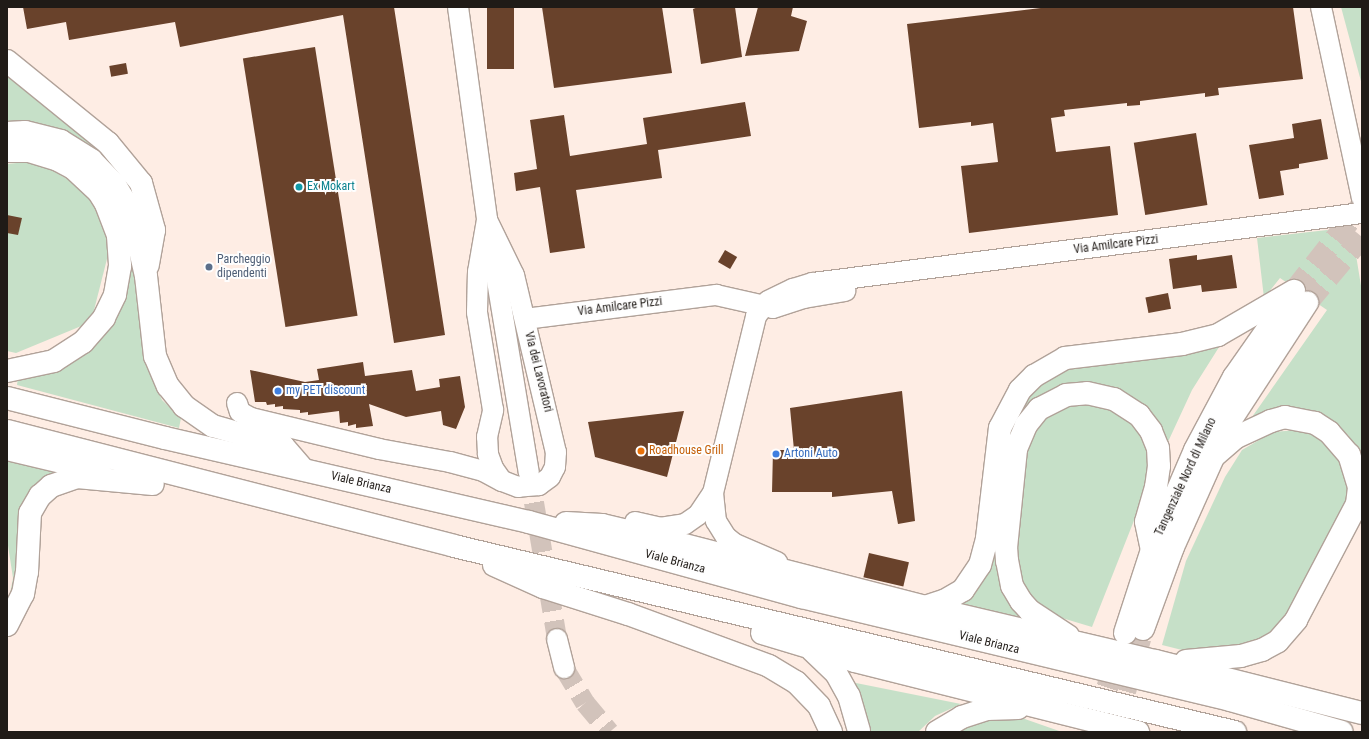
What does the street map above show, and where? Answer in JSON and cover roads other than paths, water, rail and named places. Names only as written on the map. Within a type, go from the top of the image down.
[{"type":"highway","points":[[7,61],[108,143],[141,183],[154,230],[146,276]]},
{"type":"highway","points":[[7,133],[25,132],[61,141],[78,150],[103,171],[124,200],[137,237],[146,276],[156,356],[168,386],[184,406],[199,418],[232,433],[282,446],[303,469]]},
{"type":"highway","points":[[7,151],[29,151],[58,160],[73,168],[98,191],[106,204],[118,236],[120,266],[115,295],[104,318],[94,332],[69,353],[54,361],[34,367],[7,371]]},
{"type":"highway","points":[[926,607],[944,601],[963,590],[980,565],[987,538],[1000,428],[1020,390],[1034,376],[1065,358],[1182,344],[1218,335],[1300,297]]},
{"type":"highway","name":"Tangenziale Nord di Milano","points":[[1300,297],[1251,386],[1228,424],[1134,631],[1152,550],[1195,450],[1234,377],[1300,297]]},
{"type":"highway","points":[[1085,646],[1030,611],[1016,594],[1010,576],[1006,548],[1016,449],[1026,426],[1039,409],[1066,395],[1087,393],[1114,399],[1139,415],[1151,431],[1158,448],[1159,466],[1156,488],[1146,522],[1152,550]]},
{"type":"highway","name":"Viale Brianza","points":[[7,398],[528,522],[802,597],[1223,698],[1342,732]]},
{"type":"highway","points":[[1156,661],[1220,660],[1262,650],[1278,641],[1296,620],[1357,504],[1358,487],[1349,455],[1329,432],[1314,423],[1285,417],[1271,421],[1235,438],[1213,457]]},
{"type":"highway","points":[[7,431],[237,492],[454,546],[633,587],[1235,732]]},
{"type":"highway","points":[[7,449],[182,491],[237,492]]},
{"type":"highway","points":[[7,625],[23,594],[27,572],[30,513],[40,496],[51,486],[77,477],[153,484]]},
{"type":"highway","points":[[528,522],[602,525],[926,607],[1085,646],[1156,661],[1362,713]]},
{"type":"highway","points":[[454,546],[543,588],[622,612],[769,666],[796,682],[819,706],[831,732]]},
{"type":"highway","points":[[633,587],[704,619],[809,646],[855,661],[1138,732]]},
{"type":"highway","points":[[809,646],[836,673],[849,696],[859,732]]},
{"type":"highway","points":[[937,732],[962,717],[1001,708],[1073,716]]},
{"type":"street","name":"Via dei Lavoratori","points":[[458,7],[487,220],[529,473]]},
{"type":"street","points":[[1321,7],[1362,199]]},
{"type":"street","name":"Via Amilcare Pizzi","points":[[525,319],[716,295],[767,307],[799,286],[1362,213]]},
{"type":"street","name":"Via dei Lavoratori","points":[[487,220],[478,272],[477,312],[493,410],[487,437],[493,468],[502,481]]},
{"type":"street","name":"Via dei Lavoratori","points":[[237,403],[240,412],[251,418],[379,449],[450,462],[483,471],[518,487],[539,485],[550,477],[555,467],[556,452],[525,319],[514,275],[487,220]]},
{"type":"street","points":[[716,295],[736,313],[750,339]]},
{"type":"street","points":[[767,307],[750,331],[750,339],[713,493],[716,521],[726,537],[802,576]]},
{"type":"street","name":"Via dei Lavoratori","points":[[450,462],[474,460],[478,448],[487,437]]},
{"type":"street","points":[[602,525],[620,520],[660,528],[676,527],[698,515],[713,493]]},
{"type":"street","points":[[557,639],[564,668]]},
{"type":"tunnel","points":[[1294,291],[1362,205]]},
{"type":"tunnel","points":[[1307,303],[1362,237]]},
{"type":"tunnel","points":[[529,473],[557,639]]},
{"type":"tunnel","points":[[1116,723],[1143,629]]},
{"type":"tunnel","points":[[1097,719],[1118,655]]},
{"type":"tunnel","points":[[564,668],[585,703],[609,732]]},
{"type":"place","name":"Ex Mokart","points":[[299,187]]},
{"type":"place","name":"Parcheggio dipendenti","points":[[209,267]]},
{"type":"place","name":"my PET discount","points":[[278,391]]},
{"type":"place","name":"Roadhouse Grill","points":[[641,451]]},
{"type":"place","name":"Artoni Auto","points":[[776,454]]}]
